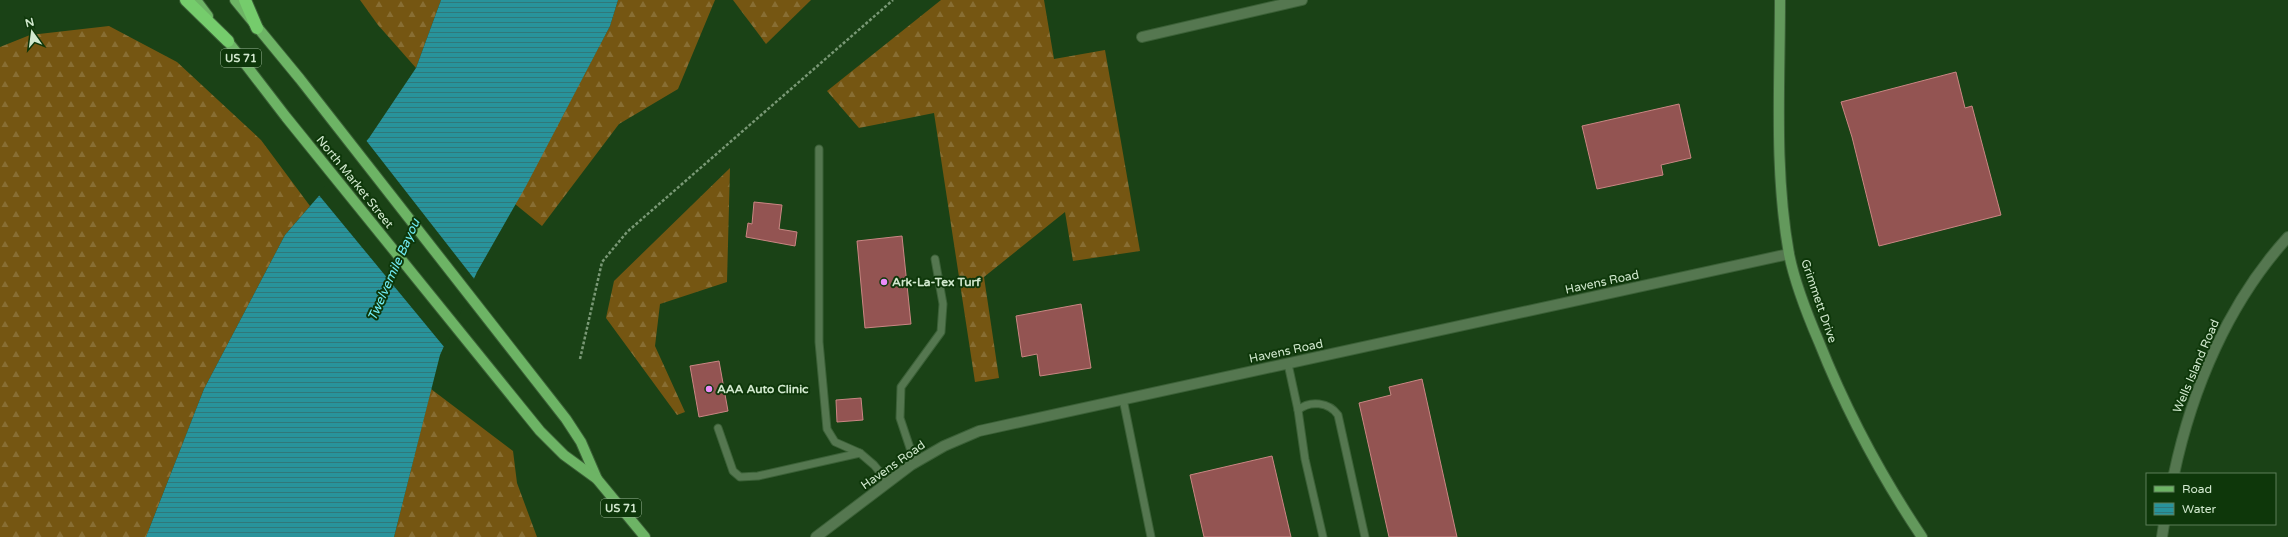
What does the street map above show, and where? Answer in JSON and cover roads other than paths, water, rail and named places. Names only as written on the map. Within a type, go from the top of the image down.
[{"type":"highway","points":[[186,0],[228,41]]},
{"type":"highway","points":[[245,0],[257,28]]},
{"type":"main road","name":"North Market Street","points":[[196,0],[286,117],[540,431],[564,455],[597,479],[645,537]]},
{"type":"main road","name":"North Market Street","points":[[235,0],[300,79],[566,419],[581,442],[597,479]]},
{"type":"main road","name":"Grimmett Drive","points":[[1780,0],[1781,170],[1789,254],[1806,311],[1850,414],[1922,537]]},
{"type":"street","points":[[1142,37],[1302,0]]},
{"type":"street","name":"Wells Island Road","points":[[2174,473],[2186,423],[2216,346],[2248,291],[2288,237]]},
{"type":"street","name":"Havens Road","points":[[816,537],[915,462],[944,446],[979,431],[1789,254]]},
{"type":"street","points":[[2162,537],[2164,525]]},
{"type":"lane","points":[[819,149],[818,342],[828,430],[835,442],[860,453],[874,464],[888,482]]},
{"type":"lane","points":[[915,462],[900,418],[902,388],[941,332],[943,304],[935,259]]},
{"type":"lane","points":[[1288,364],[1298,410],[1305,459],[1323,537]]},
{"type":"lane","points":[[1123,400],[1151,537]]},
{"type":"lane","points":[[1298,410],[1310,404],[1319,404],[1334,409],[1338,415],[1365,537]]},
{"type":"lane","points":[[718,428],[733,471],[740,477],[758,476],[860,453]]},
{"type":"water","name":"Twelvemile Bayou","points":[[441,0],[618,0],[610,26],[526,186],[477,272],[440,355],[394,537],[146,537],[204,389],[285,235],[369,138],[416,68]]},
{"type":"place","name":"Ark-La-Tex Turf","points":[[884,282]]},
{"type":"place","name":"AAA Auto Clinic","points":[[709,389]]}]
